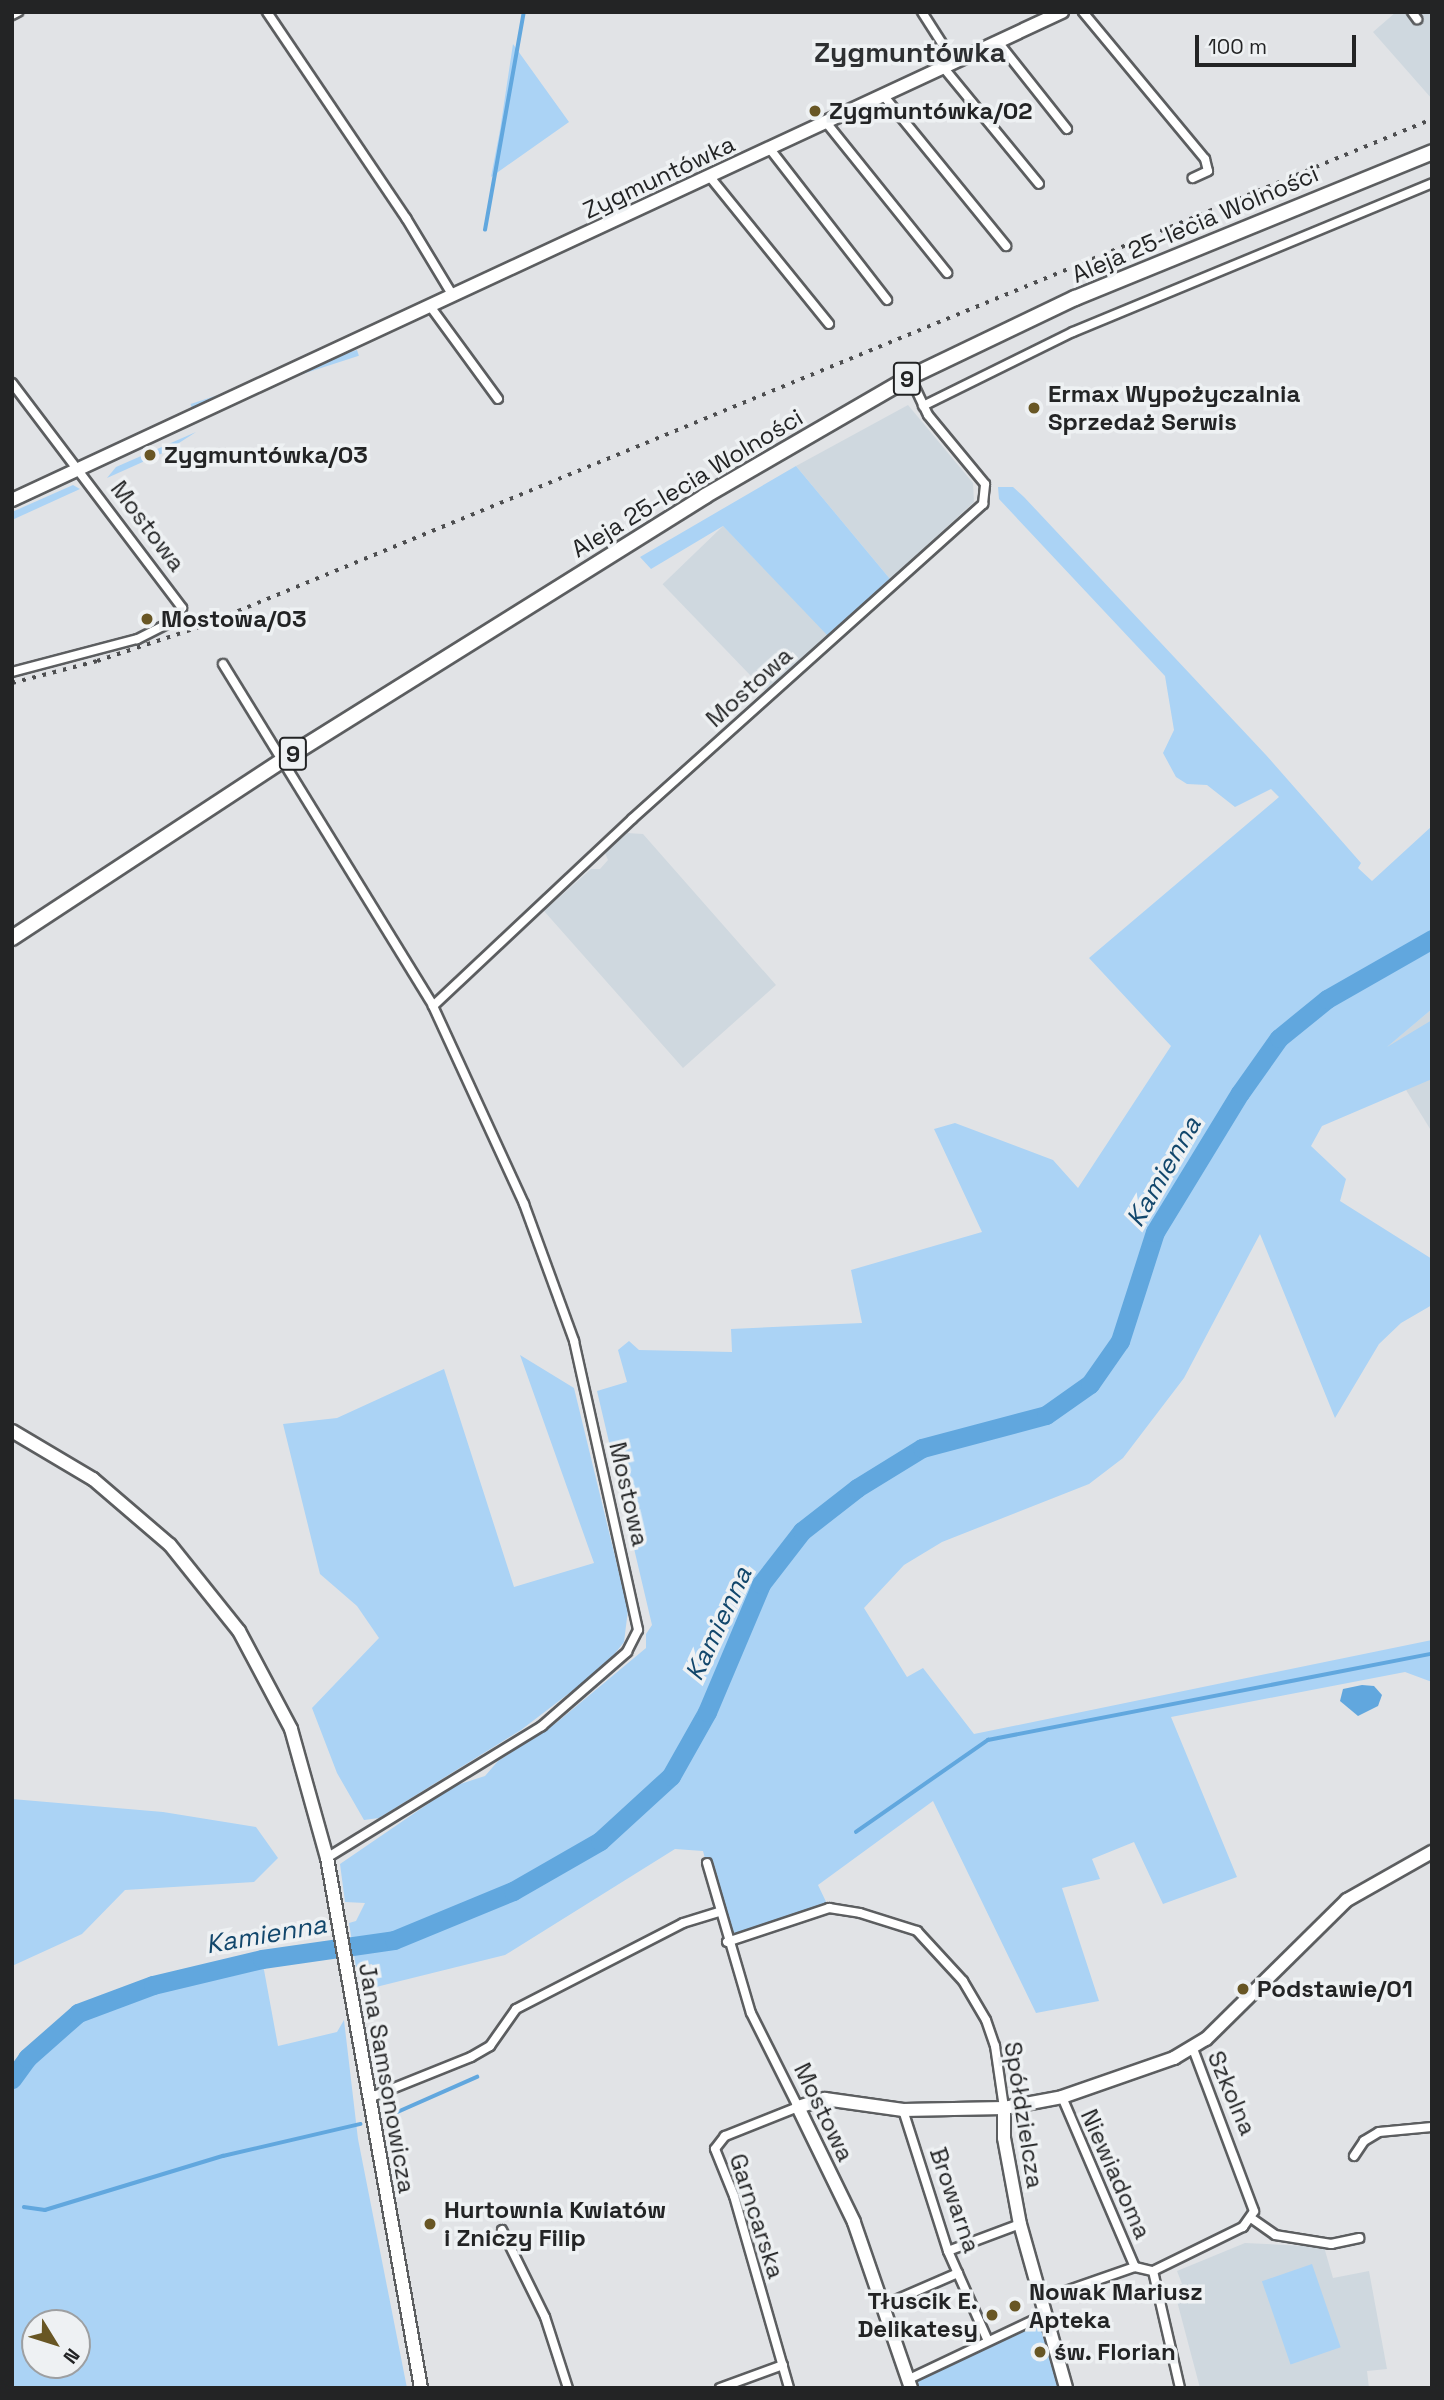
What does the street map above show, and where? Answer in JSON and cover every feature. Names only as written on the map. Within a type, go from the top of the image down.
[{"type":"main road","name":"Aleja 25-lecia Wolności","points":[[12,939],[283,760],[774,453],[910,377],[1075,298],[1432,152]]},
{"type":"street","points":[[12,15],[18,12]]},
{"type":"street","points":[[267,12],[406,218],[453,296]]},
{"type":"street","points":[[922,12],[949,65],[1038,184]]},
{"type":"street","name":"Zygmuntówka","points":[[12,500],[1062,12]]},
{"type":"street","points":[[1083,12],[1205,159],[1208,171],[1193,178]]},
{"type":"street","points":[[998,42],[1067,129]]},
{"type":"street","points":[[883,95],[1006,246]]},
{"type":"street","points":[[825,121],[947,273]]},
{"type":"street","points":[[769,149],[887,300]]},
{"type":"street","points":[[710,177],[830,324]]},
{"type":"street","points":[[922,406],[1073,332],[1432,183]]},
{"type":"street","points":[[430,306],[498,399]]},
{"type":"street","name":"Mostowa","points":[[433,1006],[632,819],[983,504],[985,484],[922,406],[910,377]]},
{"type":"street","name":"Mostowa","points":[[12,383],[80,469],[182,608],[171,622],[137,639],[12,672]]},
{"type":"street","name":"Mostowa","points":[[223,664],[433,1006],[519,1192],[564,1308],[638,1630],[627,1653],[542,1726],[327,1858]]},
{"type":"street","name":"Jana Samsonowicza","points":[[12,1431],[84,1473],[148,1524],[191,1569],[239,1631],[291,1729],[327,1858],[421,2388]]},
{"type":"street","points":[[1193,2049],[1347,1900],[1432,1852]]},
{"type":"street","name":"Mostowa","points":[[707,1863],[718,1912],[751,2013],[854,2222],[910,2383]]},
{"type":"street","name":"Spółdzielcza","points":[[727,1942],[828,1908],[852,1911],[916,1931],[956,1972],[986,2020],[995,2046],[1004,2108],[1004,2138],[1020,2224],[1042,2316],[1066,2388]]},
{"type":"street","points":[[369,2098],[471,2057],[490,2046],[516,2009],[671,1928],[718,1912]]},
{"type":"street","name":"Szkolna","points":[[1004,2108],[1062,2097],[1193,2049],[1250,2193],[1251,2218]]},
{"type":"street","name":"Niewiadoma","points":[[1062,2097],[1135,2267]]},
{"type":"street","name":"Browarna","points":[[798,2107],[825,2099],[851,2099],[903,2110],[1004,2108]]},
{"type":"street","name":"Garncarska","points":[[789,2388],[734,2196],[715,2149],[725,2136],[798,2107]]},
{"type":"street","name":"Browarna","points":[[903,2110],[948,2251],[988,2341]]},
{"type":"street","points":[[1354,2156],[1364,2141],[1379,2132],[1432,2127]]},
{"type":"street","points":[[1153,2271],[1234,2232],[1251,2218],[1275,2235],[1332,2244],[1359,2238]]},
{"type":"street","points":[[948,2251],[1020,2224]]},
{"type":"street","points":[[502,2230],[545,2317],[568,2388]]},
{"type":"street","name":"Niewiadoma","points":[[1040,2300],[1135,2267],[1153,2271],[1180,2388]]},
{"type":"street","points":[[882,2305],[958,2273]]},
{"type":"street","points":[[910,2383],[988,2341],[1042,2316]]},
{"type":"street","points":[[720,2388],[783,2365]]},
{"type":"shaded area","points":[[1396,12],[1432,12],[1432,99],[1373,32]]},
{"type":"shaded area","points":[[513,44],[569,122],[491,177],[500,130]]},
{"type":"shaded area","points":[[357,350],[359,356],[192,410],[191,404]]},
{"type":"shaded area","points":[[908,405],[973,483],[974,502],[890,579],[796,466]]},
{"type":"shaded area","points":[[196,432],[165,452],[107,478],[116,467]]},
{"type":"shaded area","points":[[796,466],[890,579],[827,635],[723,526],[651,569],[640,557]]},
{"type":"shaded area","points":[[73,485],[80,489],[12,520],[12,512]]},
{"type":"shaded area","points":[[998,487],[1013,487],[1024,497],[1266,755],[1361,863],[1358,868],[1372,881],[1432,826],[1432,1009],[1387,1047],[1432,1020],[1432,1079],[1322,1126],[1311,1146],[1346,1179],[1340,1201],[1432,1259],[1432,1305],[1401,1323],[1379,1344],[1335,1418],[1260,1234],[1184,1378],[1123,1458],[1089,1484],[942,1542],[904,1565],[864,1608],[907,1677],[923,1668],[974,1734],[1432,1640],[1432,1682],[1405,1672],[1171,1717],[1237,1877],[1163,1904],[1134,1842],[1092,1859],[1100,1879],[1062,1888],[1099,2001],[1036,2013],[933,1801],[818,1885],[829,1908],[727,1942],[703,1851],[675,1849],[505,1955],[376,1987],[372,1964],[356,1967],[349,1923],[356,1921],[365,1903],[345,1902],[340,1864],[454,1786],[485,1776],[498,1761],[556,1723],[646,1648],[646,1634],[652,1625],[597,1391],[627,1382],[618,1350],[629,1341],[639,1350],[732,1352],[731,1329],[862,1323],[851,1270],[982,1232],[934,1129],[955,1123],[1053,1160],[1078,1188],[1171,1046],[1089,958],[1279,797],[1271,789],[1235,807],[1207,785],[1187,784],[1176,777],[1163,753],[1174,730],[1165,676],[999,499]]},
{"type":"shaded area","points":[[723,526],[828,635],[767,693],[663,584]]},
{"type":"shaded area","points":[[627,833],[643,834],[776,985],[683,1068],[544,911],[591,869],[600,869],[608,860],[605,853]]},
{"type":"shaded area","points":[[1432,1009],[1432,1132],[1382,1051]]},
{"type":"shaded area","points":[[520,1355],[574,1388],[628,1610],[624,1642],[606,1665],[521,1730],[379,1818],[364,1820],[337,1773],[312,1708],[379,1638],[357,1606],[320,1574],[283,1424],[337,1418],[444,1369],[514,1587],[594,1563]]},
{"type":"shaded area","points":[[1362,1685],[1374,1686],[1382,1695],[1378,1706],[1358,1716],[1340,1701],[1343,1689]]},
{"type":"shaded area","points":[[12,1799],[163,1812],[256,1827],[278,1858],[254,1882],[125,1890],[82,1934],[12,1966]]},
{"type":"shaded area","points":[[262,1959],[278,2046],[337,2032],[344,2020],[358,2139],[407,2388],[12,2388],[12,2079],[27,2058],[78,2013],[153,1985]]},
{"type":"shaded area","points":[[1245,2243],[1324,2247],[1333,2278],[1369,2271],[1387,2369],[1367,2371],[1369,2388],[1200,2388],[1173,2286],[1182,2284],[1177,2271]]},
{"type":"shaded area","points":[[1312,2264],[1341,2347],[1291,2364],[1262,2281]]},
{"type":"shaded area","points":[[1042,2316],[1066,2388],[911,2388],[909,2379]]},
{"type":"waterway","points":[[485,230],[524,12]]},
{"type":"waterway","name":"Kamienna","points":[[12,2079],[27,2058],[78,2013],[153,1985],[262,1959],[394,1940],[513,1891],[600,1841],[671,1776],[707,1712],[761,1584],[802,1531],[857,1488],[922,1448],[1046,1415],[1090,1384],[1120,1341],[1155,1232],[1240,1093],[1279,1038],[1327,999],[1432,939]]},
{"type":"waterway","points":[[856,1832],[988,1740],[1432,1654]]},
{"type":"waterway","points":[[393,2114],[477,2077]]},
{"type":"waterway","points":[[24,2207],[45,2210],[223,2156],[360,2124]]},
{"type":"railway","points":[[12,683],[97,661],[199,627],[1432,119]]},
{"type":"place","name":"Zygmuntówka/02","points":[[815,111]]},
{"type":"place","name":"Ermax Wypożyczalnia Sprzedaż Serwis","points":[[1034,408]]},
{"type":"place","name":"Zygmuntówka/03","points":[[150,455]]},
{"type":"place","name":"Mostowa/03","points":[[147,619]]},
{"type":"place","name":"Podstawie/01","points":[[1243,1989]]},
{"type":"place","name":"Hurtownia Kwiatów i Zniczy Filip","points":[[430,2224]]},
{"type":"place","name":"Nowak Mariusz Apteka","points":[[1015,2306]]},
{"type":"place","name":"Tłuscik E. Delikatesy","points":[[992,2315]]},
{"type":"place","name":"św. Florian","points":[[1040,2352]]},
{"type":"district","name":"Zygmuntówka","points":[[910,52]]}]
